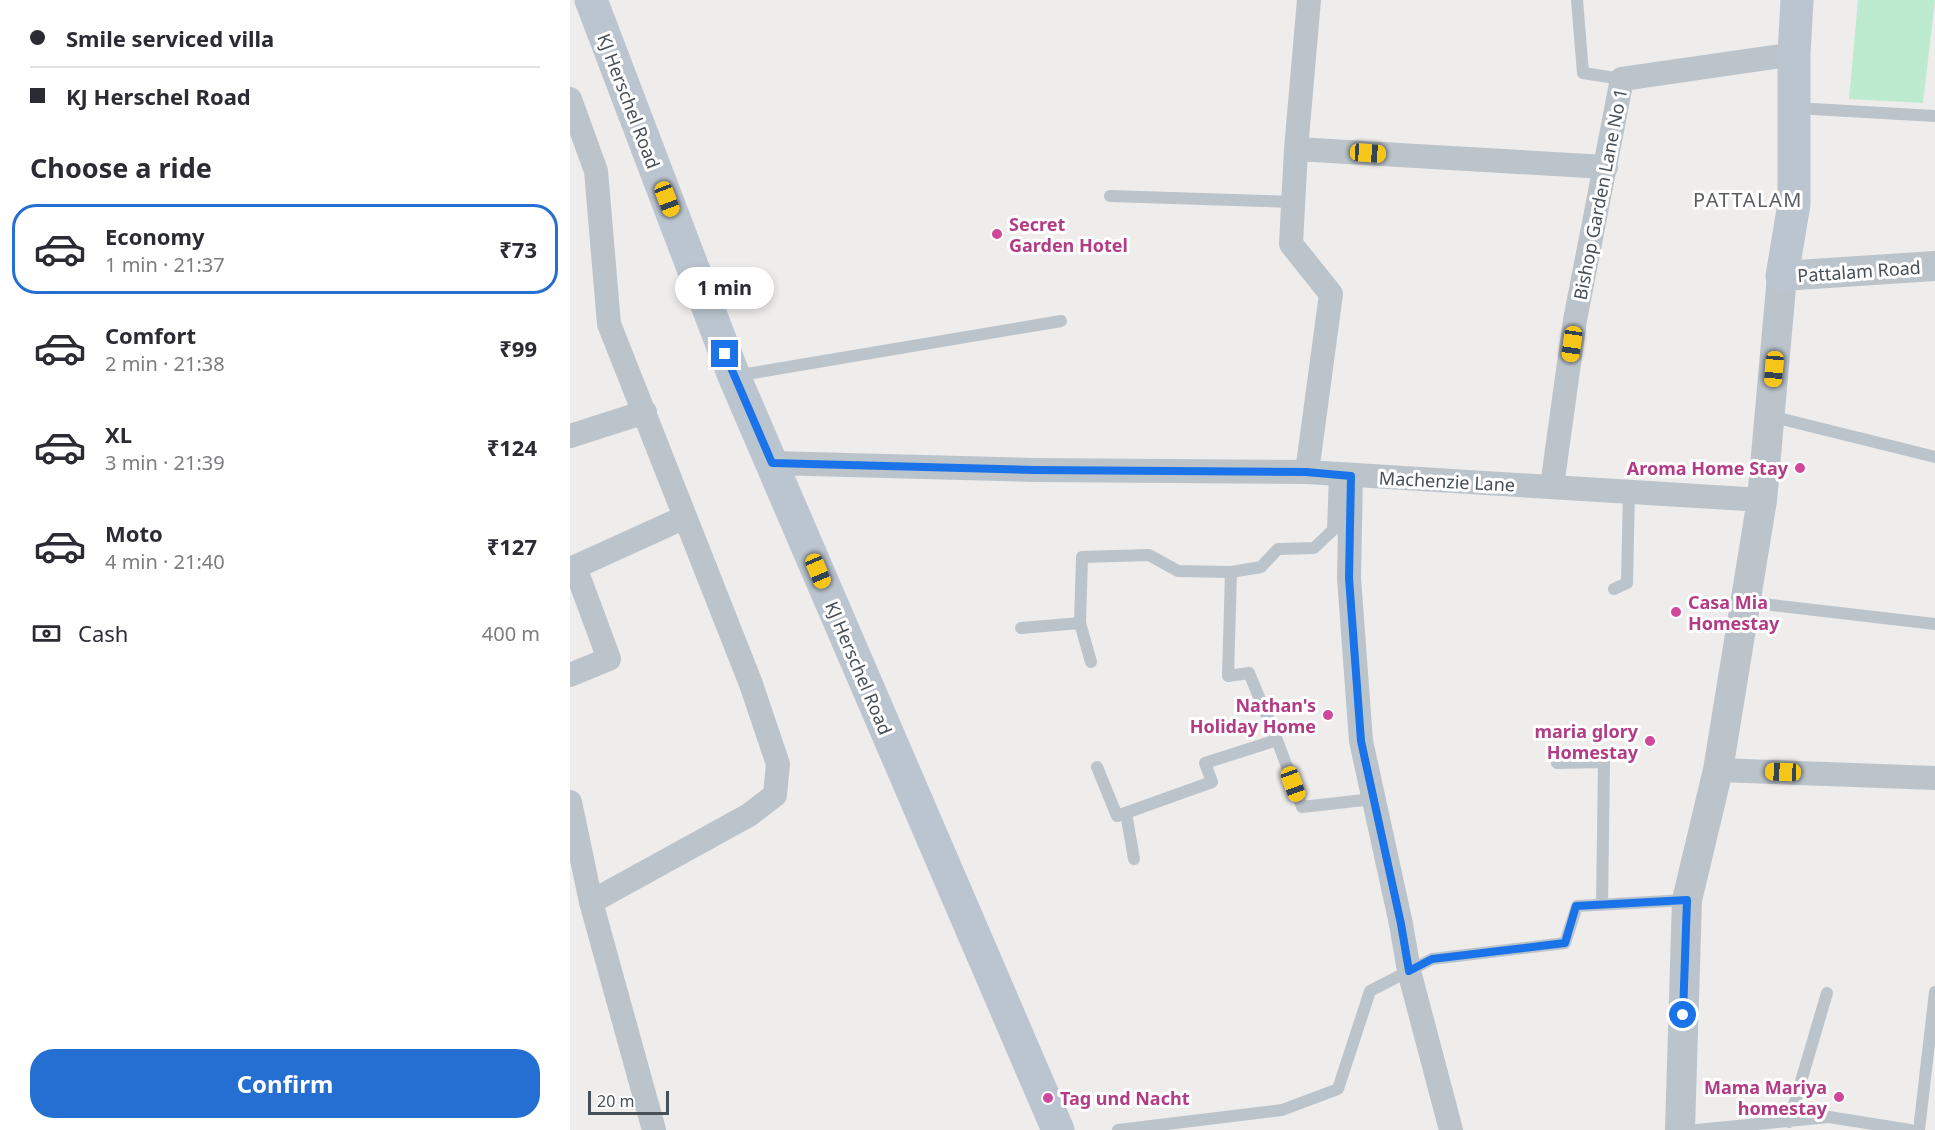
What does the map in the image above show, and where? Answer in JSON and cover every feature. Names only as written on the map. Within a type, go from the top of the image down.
[{"type":"main road","name":"KJ Herschel Road","points":[[591,0],[734,376],[1058,1130]]},
{"type":"main road","points":[[1782,276],[1794,204],[1794,54],[1797,0]]},
{"type":"street","points":[[1306,472],[1330,294],[1291,244],[1296,149],[1309,0]]},
{"type":"street","name":"Bishop Garden Lane No 1","points":[[1552,486],[1575,320],[1623,79],[1794,54]]},
{"type":"street","points":[[570,99],[596,171],[609,324],[751,684],[777,764],[775,795],[749,815],[591,902]]},
{"type":"street","points":[[1296,149],[1606,167]]},
{"type":"street","name":"Pattalam Road","points":[[1782,276],[1935,266]]},
{"type":"street","points":[[1680,1130],[1687,900],[1718,770],[1762,500],[1782,276]]},
{"type":"street","points":[[570,436],[645,412]]},
{"type":"street","name":"Machenzie Lane","points":[[772,463],[1034,470],[1306,472],[1762,500]]},
{"type":"street","points":[[1343,475],[1361,741],[1409,971],[1451,1130]]},
{"type":"street","points":[[570,675],[609,659],[575,567],[686,517]]},
{"type":"street","points":[[1718,770],[1935,778]]},
{"type":"street","points":[[570,802],[591,902],[654,1130]]},
{"type":"lane","name":"Bishop Garden Lane No 1","points":[[1578,0],[1583,73],[1623,79]]},
{"type":"lane","points":[[1794,108],[1935,116]]},
{"type":"lane","points":[[1110,196],[1294,202]]},
{"type":"lane","points":[[734,376],[1060,321]]},
{"type":"lane","points":[[1770,416],[1935,457]]},
{"type":"lane","points":[[1091,662],[1080,623],[1082,557],[1149,555],[1178,571],[1231,572],[1261,567],[1278,549],[1314,548],[1333,530],[1343,475]]},
{"type":"lane","points":[[1614,589],[1627,583],[1629,491]]},
{"type":"lane","points":[[1231,572],[1228,676],[1249,673],[1302,807],[1373,799]]},
{"type":"lane","points":[[1745,602],[1935,624]]},
{"type":"lane","points":[[1021,628],[1080,623]]},
{"type":"lane","points":[[1097,767],[1117,816],[1212,782],[1205,763],[1277,740]]},
{"type":"lane","points":[[1557,762],[1604,762],[1602,905]]},
{"type":"lane","points":[[1126,813],[1134,859]]},
{"type":"lane","points":[[1118,1130],[1282,1110],[1338,1089],[1370,991],[1432,959],[1565,943],[1576,906],[1687,900]]},
{"type":"lane","points":[[1919,1130],[1935,992]]},
{"type":"lane","points":[[1789,1122],[1827,993]]},
{"type":"lane","points":[[1698,1130],[1829,1117],[1910,1130]]},
{"type":"green space","points":[[1858,0],[1935,0],[1923,103],[1849,99]]},
{"type":"place","name":"Secret Garden Hotel","points":[[997,234]]},
{"type":"place","name":"Aroma Home Stay","points":[[1800,468]]},
{"type":"place","name":"Casa Mia Homestay","points":[[1676,612]]},
{"type":"place","name":"Nathan's Holiday Home","points":[[1328,715]]},
{"type":"place","name":"maria glory Homestay","points":[[1650,741]]},
{"type":"place","name":"Mama Mariya homestay","points":[[1839,1097]]},
{"type":"place","name":"Tag und Nacht","points":[[1048,1098]]},
{"type":"district","name":"PATTALAM","points":[[1748,199]]},
{"type":"route","points":[[725,354],[772,463],[1034,470],[1306,472],[1351,476],[1349,578],[1361,741],[1409,971],[1432,959],[1565,943],[1576,906],[1687,900],[1683,1015]]}]
